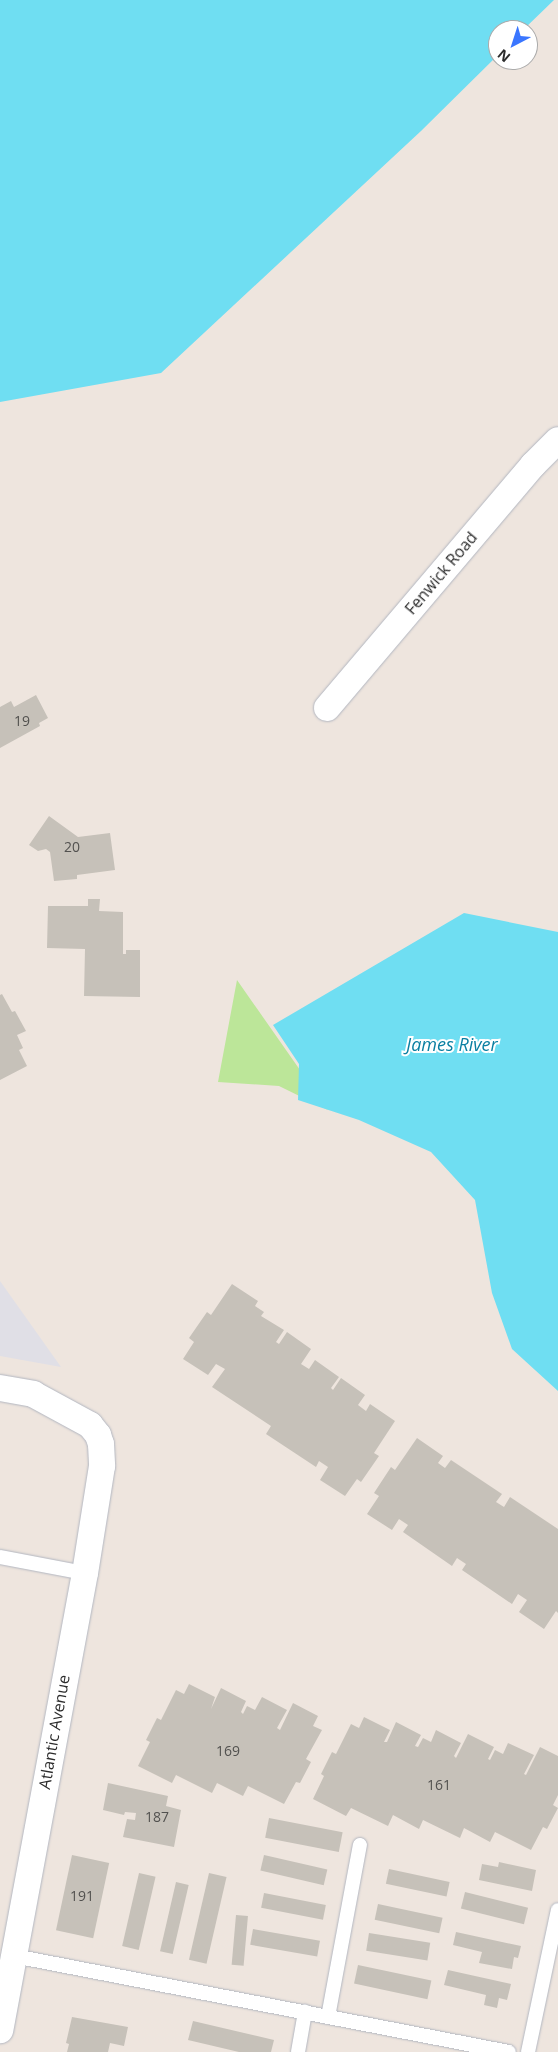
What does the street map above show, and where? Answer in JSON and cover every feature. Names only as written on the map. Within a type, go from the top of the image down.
[{"type":"street","name":"Fenwick Road","points":[[327,708],[533,465],[558,440]]},
{"type":"street","name":"Atlantic Avenue","points":[[0,1388],[33,1394],[90,1425],[98,1435],[102,1466],[85,1572],[7,1955],[0,2030]]},
{"type":"lane","points":[[0,1557],[85,1572]]},
{"type":"lane","points":[[328,2017],[360,1845]]},
{"type":"lane","points":[[528,2052],[558,1910]]},
{"type":"lane","points":[[7,1955],[509,2052]]},
{"type":"lane","points":[[298,2052],[305,2012]]},
{"type":"shaded area","points":[[0,1281],[61,1367],[0,1356]]},
{"type":"green space","points":[[237,980],[328,1110],[279,1086],[218,1082]]},
{"type":"water","points":[[0,0],[554,0],[533,20],[488,20],[488,65],[421,131],[161,373],[0,402]]},
{"type":"water","name":"James River","points":[[464,913],[558,932],[558,1391],[512,1349],[492,1293],[475,1200],[431,1152],[359,1120],[298,1100],[299,1064],[273,1025]]},
{"type":"building","points":[[36,695],[48,718],[39,723],[40,726],[0,748],[0,707],[11,701],[14,707]]},
{"type":"building","points":[[49,816],[78,837],[110,833],[115,870],[77,875],[77,879],[54,881],[50,852],[46,849],[38,851],[29,845]]},
{"type":"building","points":[[88,899],[100,899],[99,911],[123,912],[123,954],[126,954],[126,950],[140,950],[140,997],[84,996],[85,949],[47,948],[48,906],[88,906]]},
{"type":"building","points":[[2,994],[12,1012],[15,1011],[26,1031],[17,1035],[23,1048],[19,1050],[27,1066],[0,1080],[0,995]]},
{"type":"building","points":[[232,1284],[258,1301],[255,1306],[264,1312],[261,1316],[284,1330],[276,1342],[279,1344],[287,1332],[311,1349],[301,1364],[309,1369],[315,1360],[339,1377],[331,1388],[333,1390],[341,1378],[365,1395],[358,1405],[366,1411],[370,1404],[395,1421],[374,1453],[379,1456],[361,1482],[357,1479],[345,1496],[320,1480],[328,1467],[319,1461],[316,1467],[266,1434],[271,1426],[212,1387],[225,1369],[216,1364],[208,1375],[183,1359],[194,1342],[189,1338],[207,1312],[211,1315]]},
{"type":"building","points":[[417,1438],[443,1456],[438,1463],[445,1468],[451,1460],[502,1494],[496,1502],[504,1507],[510,1497],[558,1529],[558,1613],[556,1611],[544,1629],[519,1612],[527,1600],[518,1594],[512,1604],[462,1570],[466,1564],[457,1558],[452,1566],[403,1532],[408,1525],[399,1519],[392,1530],[367,1514],[379,1496],[374,1493],[391,1467],[395,1470]]},
{"type":"building","points":[[189,1684],[215,1697],[211,1709],[221,1688],[246,1701],[241,1712],[243,1714],[247,1706],[255,1710],[262,1697],[287,1710],[277,1728],[280,1730],[293,1703],[318,1716],[313,1726],[322,1730],[306,1759],[311,1762],[300,1783],[296,1782],[284,1804],[248,1786],[243,1796],[217,1783],[212,1793],[176,1775],[172,1783],[138,1766],[150,1742],[146,1740],[157,1718],[161,1720],[176,1690],[184,1694]]},
{"type":"building","points":[[364,1717],[390,1730],[384,1742],[387,1742],[396,1722],[421,1735],[415,1746],[418,1747],[423,1738],[431,1742],[436,1730],[461,1743],[454,1756],[456,1758],[468,1734],[494,1747],[488,1759],[490,1760],[495,1750],[503,1754],[508,1743],[534,1755],[524,1774],[526,1775],[540,1747],[558,1756],[558,1795],[553,1805],[558,1808],[547,1829],[543,1827],[531,1850],[495,1832],[490,1842],[464,1828],[460,1838],[423,1820],[419,1829],[393,1815],[388,1826],[351,1808],[346,1816],[313,1799],[324,1776],[321,1774],[332,1752],[336,1754],[351,1724],[359,1728]]},
{"type":"building","points":[[108,1783],[168,1796],[166,1806],[181,1810],[174,1847],[123,1837],[127,1819],[135,1820],[136,1813],[125,1812],[124,1815],[103,1810]]},
{"type":"building","points":[[269,1818],[343,1832],[339,1852],[265,1838]]},
{"type":"building","points":[[72,1855],[109,1863],[93,1938],[56,1930]]},
{"type":"building","points":[[264,1855],[327,1870],[324,1885],[260,1871]]},
{"type":"building","points":[[499,1862],[536,1870],[532,1891],[479,1880],[482,1864],[498,1867]]},
{"type":"building","points":[[389,1869],[450,1882],[447,1897],[386,1884]]},
{"type":"building","points":[[139,1873],[156,1877],[139,1950],[122,1946]]},
{"type":"building","points":[[209,1873],[227,1877],[207,1964],[189,1960]]},
{"type":"building","points":[[176,1882],[189,1885],[173,1954],[160,1951]]},
{"type":"building","points":[[465,1892],[528,1908],[524,1924],[461,1908]]},
{"type":"building","points":[[264,1893],[326,1905],[323,1920],[261,1908]]},
{"type":"building","points":[[378,1904],[443,1918],[439,1933],[375,1920]]},
{"type":"building","points":[[236,1915],[248,1916],[244,1966],[232,1965]]},
{"type":"building","points":[[253,1929],[320,1941],[317,1957],[250,1945]]},
{"type":"building","points":[[456,1932],[521,1946],[518,1958],[514,1957],[512,1969],[479,1963],[482,1952],[453,1945]]},
{"type":"building","points":[[369,1933],[430,1943],[427,1960],[366,1951]]},
{"type":"building","points":[[358,1965],[431,1981],[427,1999],[354,1984]]},
{"type":"building","points":[[448,1970],[511,1984],[507,2000],[499,1998],[497,2008],[484,2005],[486,1995],[444,1985]]},
{"type":"building","points":[[72,2017],[128,2027],[124,2046],[110,2043],[108,2052],[67,2052],[69,2044],[66,2043]]},
{"type":"building","points":[[193,2021],[274,2040],[271,2052],[239,2052],[188,2040]]}]
